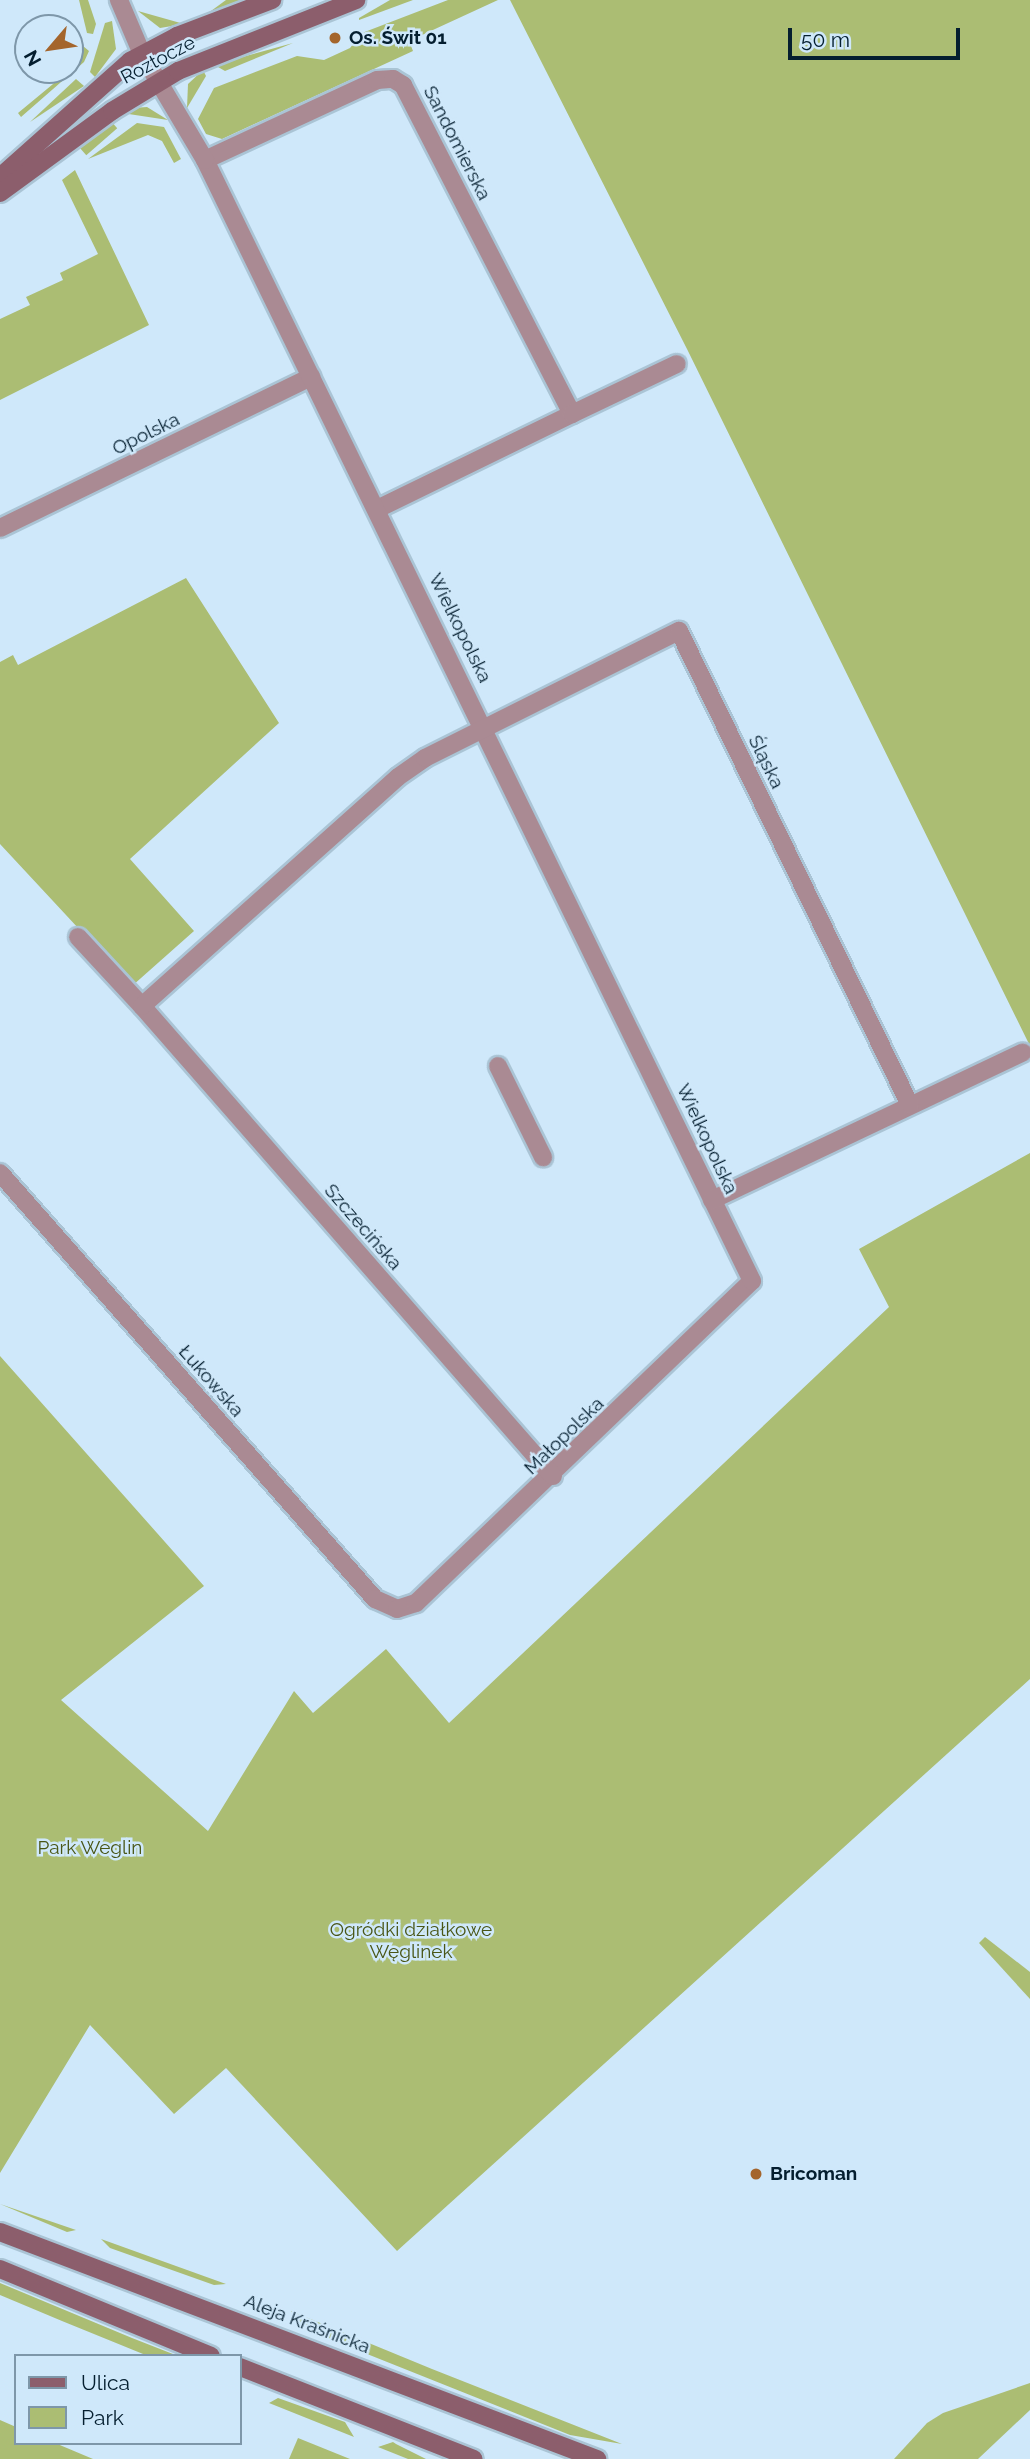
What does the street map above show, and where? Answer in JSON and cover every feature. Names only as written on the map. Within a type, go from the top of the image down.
[{"type":"main road","name":"Roztocze","points":[[0,177],[94,89],[142,54],[177,36],[272,0]]},
{"type":"main road","name":"Roztocze","points":[[0,192],[160,81],[208,57],[356,0]]},
{"type":"main road","name":"Aleja Kraśnicka","points":[[0,2232],[597,2459]]},
{"type":"main road","points":[[0,2269],[206,2354]]},
{"type":"main road","points":[[242,2368],[474,2459]]},
{"type":"street","name":"Wielkopolska","points":[[119,0],[142,54],[205,160],[485,729],[752,1281]]},
{"type":"street","name":"Sandomierska","points":[[205,160],[377,80],[393,79],[403,85],[572,414]]},
{"type":"street","points":[[377,509],[677,364]]},
{"type":"street","name":"Opolska","points":[[0,528],[311,377]]},
{"type":"street","name":"Śląska","points":[[485,729],[679,631],[910,1105]]},
{"type":"street","points":[[142,1006],[398,777],[485,729]]},
{"type":"street","name":"Szczecińska","points":[[78,937],[142,1006],[554,1476]]},
{"type":"street","points":[[712,1200],[1023,1052]]},
{"type":"street","points":[[498,1066],[543,1157]]},
{"type":"street","name":"Łukowska","points":[[0,1173],[375,1599],[397,1609]]},
{"type":"street","name":"Małopolska","points":[[397,1609],[416,1603],[554,1476],[752,1281]]},
{"type":"green space","points":[[79,0],[88,0],[96,24],[93,34],[87,33]]},
{"type":"green space","points":[[226,0],[251,0],[200,19]]},
{"type":"green space","points":[[390,0],[413,0],[359,20],[359,18]]},
{"type":"green space","points":[[448,0],[498,0],[409,41],[413,51],[222,139],[206,134],[198,119],[214,88],[297,56],[324,60],[350,48],[362,33]]},
{"type":"green space","points":[[510,0],[1030,0],[1030,1046],[687,349]]},
{"type":"green space","points":[[138,11],[184,24],[160,28]]},
{"type":"green space","points":[[112,21],[116,49],[95,77],[90,72],[105,23]]},
{"type":"green space","points":[[293,43],[225,71],[217,64]]},
{"type":"green space","points":[[84,47],[89,51],[84,62]]},
{"type":"green space","points":[[203,70],[206,76],[187,108],[188,84]]},
{"type":"green space","points":[[53,84],[59,84],[21,117],[18,113]]},
{"type":"green space","points":[[71,84],[84,86],[30,122]]},
{"type":"green space","points":[[147,107],[168,120],[122,113],[133,108]]},
{"type":"green space","points":[[110,120],[117,128],[86,155],[79,147]]},
{"type":"green space","points":[[137,123],[164,127],[181,159],[174,163],[162,141],[148,135],[88,159]]},
{"type":"green space","points":[[75,170],[149,325],[0,400],[0,319],[30,305],[26,297],[63,280],[60,273],[98,254],[62,180]]},
{"type":"green space","points":[[186,578],[279,723],[130,859],[194,931],[132,986],[0,844],[0,662],[13,655],[18,665]]},
{"type":"green space","name":"Ogródki działkowe Węglinek","points":[[1030,1153],[1030,1679],[397,2251],[226,2068],[174,2114],[90,2025],[0,2173],[0,1356],[204,1586],[61,1700],[208,1831],[294,1691],[313,1713],[386,1649],[449,1723],[889,1307],[859,1249]]},
{"type":"green space","points":[[985,1937],[1030,1972],[1030,1999],[979,1943]]},
{"type":"green space","points":[[0,2204],[76,2230],[67,2232]]},
{"type":"green space","points":[[101,2239],[226,2284],[214,2285],[110,2248]]},
{"type":"green space","points":[[0,2283],[173,2354],[143,2354],[0,2295]]},
{"type":"green space","points":[[291,2311],[622,2444],[570,2435],[337,2342],[301,2324]]},
{"type":"green space","points":[[1030,2383],[1030,2410],[978,2459],[894,2459],[927,2423],[943,2413]]},
{"type":"green space","points":[[278,2398],[345,2422],[354,2437],[269,2403]]},
{"type":"green space","points":[[0,2420],[14,2426],[14,2445],[60,2445],[93,2459],[0,2459]]},
{"type":"green space","points":[[298,2438],[350,2459],[289,2459]]},
{"type":"green space","points":[[393,2442],[426,2459],[408,2459],[378,2447]]},
{"type":"place","name":"Os. Świt 01","points":[[335,38]]},
{"type":"place","name":"Bricoman","points":[[756,2174]]},
{"type":"park label","name":"Park Weglin","points":[[90,1848]]}]
